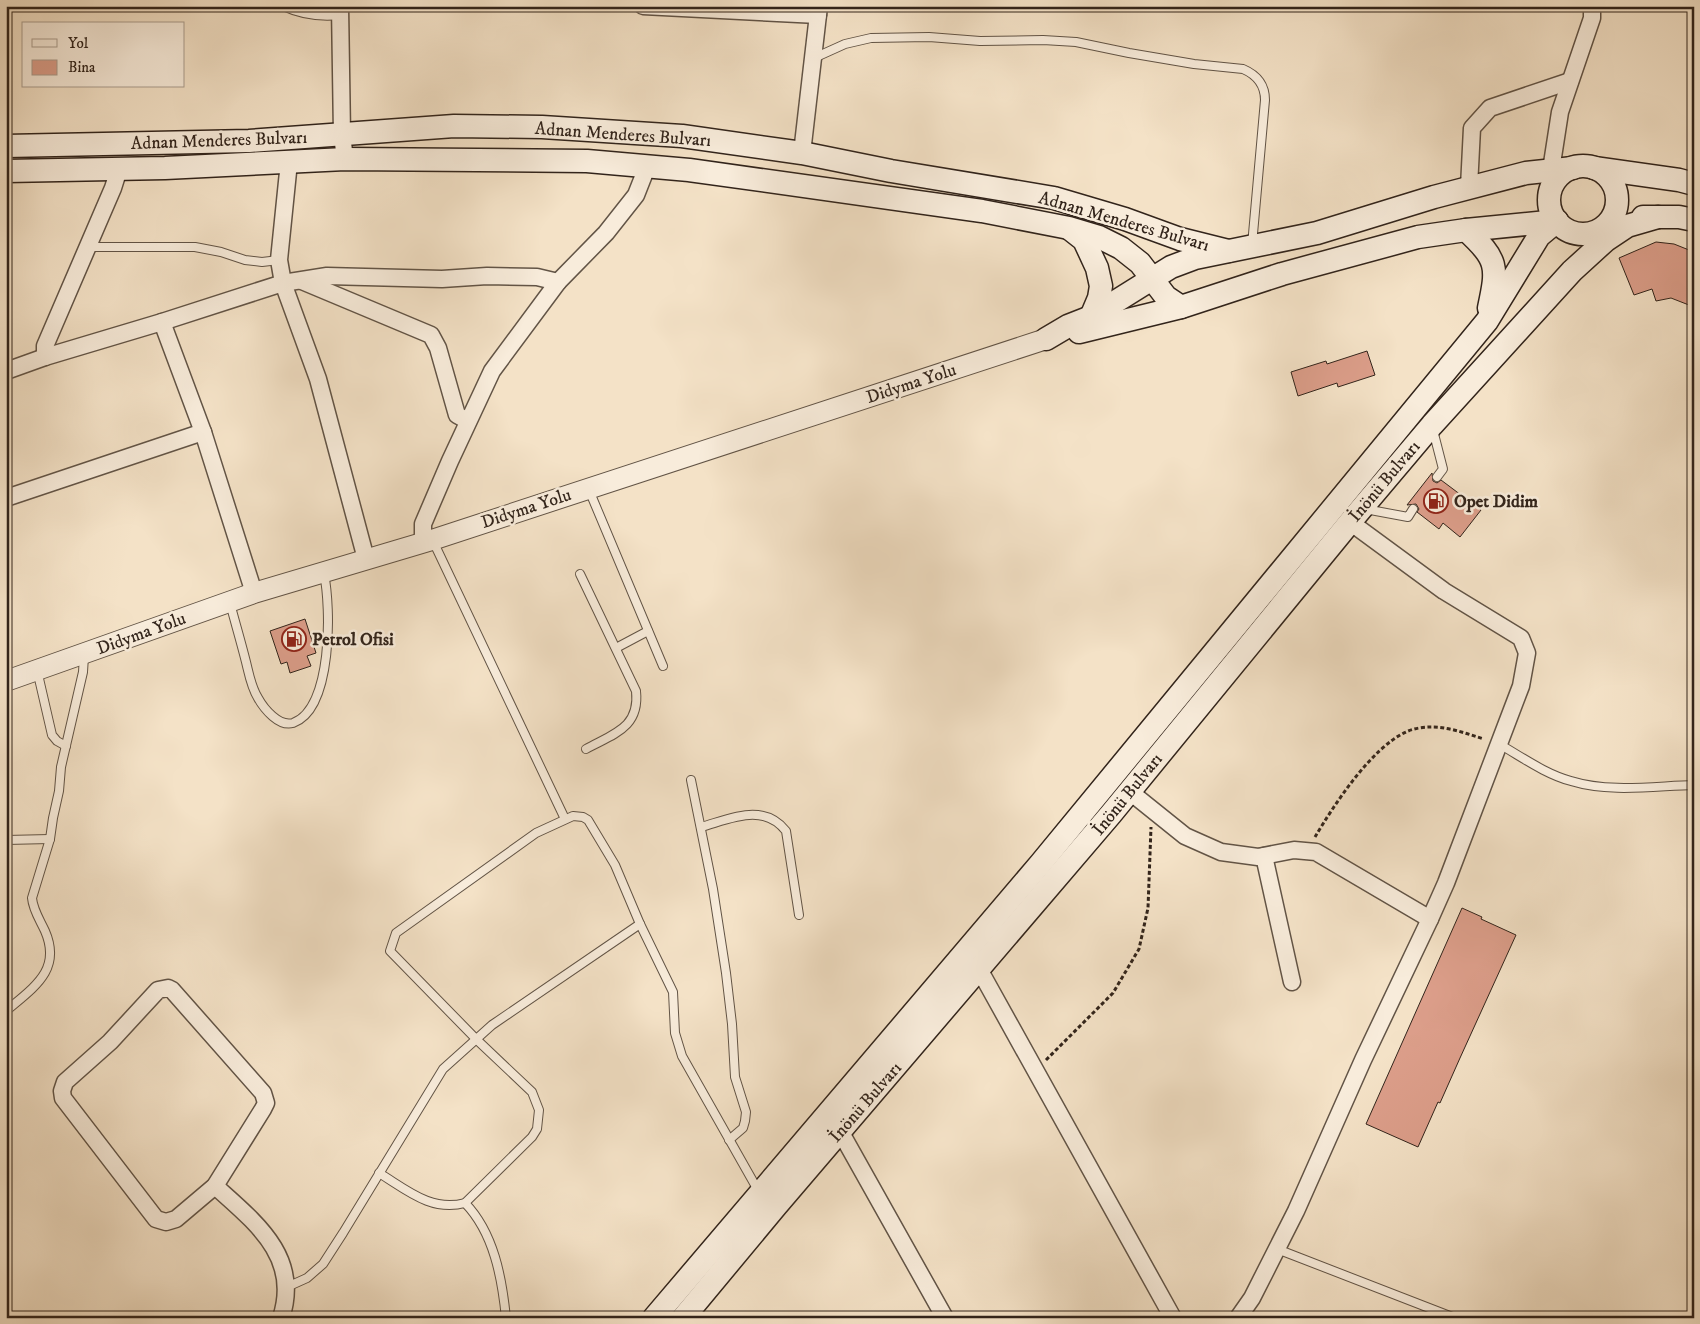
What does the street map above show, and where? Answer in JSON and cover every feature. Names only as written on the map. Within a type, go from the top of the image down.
[{"type":"main road","name":"Adnan Menderes Bulvarı","points":[[6,146],[249,141],[454,126],[542,127],[682,136],[802,153],[891,171],[1054,198],[1125,219],[1180,240],[1228,251]]},
{"type":"main road","name":"Adnan Menderes Bulvarı","points":[[6,171],[120,169],[345,159],[587,161],[690,170],[982,211],[1069,228],[1099,237],[1122,248],[1140,263],[1166,297],[1181,307]]},
{"type":"main road","points":[[1046,338],[1090,317],[1171,267],[1195,258],[1317,233],[1434,197],[1526,173],[1572,168],[1679,180],[1694,184]]},
{"type":"main road","points":[[1572,168],[1606,176],[1614,188],[1617,197],[1612,217],[1607,224],[1591,232],[1582,234],[1564,228],[1557,222],[1549,201],[1555,181],[1572,168]]},
{"type":"main road","points":[[1612,217],[1658,216],[1694,220]]},
{"type":"main road","points":[[1572,271],[1606,240],[1627,226],[1658,216]]},
{"type":"main road","points":[[1046,338],[1181,307],[1282,274],[1418,237],[1466,230],[1557,222]]},
{"type":"main road","name":"İnönü Bulvarı","points":[[654,1318],[1047,855],[1487,321],[1539,236],[1557,222]]},
{"type":"main road","points":[[1069,228],[1084,240],[1097,268],[1101,286],[1099,298],[1090,317]]},
{"type":"main road","points":[[1466,230],[1485,248],[1493,262],[1495,280],[1487,321]]},
{"type":"main road","points":[[1572,271],[1591,232]]},
{"type":"main road","points":[[1228,251],[1236,260],[1238,267],[1234,289]]},
{"type":"main road","name":"İnönü Bulvarı","points":[[683,1318],[1129,791],[1355,515],[1432,425],[1572,271]]},
{"type":"street","points":[[643,6],[818,10],[802,153]]},
{"type":"street","points":[[1572,168],[1560,112],[1592,18],[1592,6]]},
{"type":"street","points":[[340,11],[342,135],[345,159]]},
{"type":"street","points":[[1469,188],[1472,128],[1490,108],[1570,81]]},
{"type":"street","points":[[289,162],[280,260],[283,282],[318,379],[366,559]]},
{"type":"street","points":[[427,541],[423,524],[492,370],[558,282],[606,233],[636,195],[647,167]]},
{"type":"street","points":[[45,357],[45,346],[120,169]]},
{"type":"street","points":[[6,371],[283,282],[327,276],[442,280],[487,276],[537,277],[558,282]]},
{"type":"street","points":[[301,281],[431,335],[438,348],[457,415],[468,421]]},
{"type":"street","points":[[162,322],[203,432],[254,593]]},
{"type":"street","name":"Didyma Yolu","points":[[6,681],[254,593],[427,541],[1046,338]]},
{"type":"street","points":[[6,498],[203,432]]},
{"type":"street","points":[[1238,1318],[1252,1298],[1296,1211],[1363,1060],[1446,883],[1521,686],[1527,653],[1522,638],[1444,591],[1355,515]]},
{"type":"street","points":[[1129,791],[1185,836],[1221,852],[1258,857],[1294,850],[1316,852],[1430,919]]},
{"type":"street","points":[[1264,856],[1292,982]]},
{"type":"street","points":[[979,969],[1173,1318]]},
{"type":"street","points":[[168,988],[172,990],[263,1093],[265,1098],[264,1109],[215,1186],[176,1219],[166,1222],[156,1219],[62,1095],[65,1082],[110,1042],[161,989],[168,988]]},
{"type":"street","points":[[840,1131],[945,1318]]},
{"type":"street","points":[[215,1186],[237,1206],[277,1251],[283,1263],[287,1287],[281,1318]]},
{"type":"lane","points":[[283,6],[322,17],[340,11]]},
{"type":"lane","points":[[814,58],[845,44],[871,38],[930,37],[980,41],[1043,40],[1076,42],[1129,53],[1194,64],[1236,68],[1250,72],[1256,76],[1263,87],[1265,100],[1251,247]]},
{"type":"lane","points":[[88,247],[195,247],[221,252],[245,260],[262,262],[280,260]]},
{"type":"lane","points":[[1432,425],[1443,469],[1437,477]]},
{"type":"lane","points":[[588,488],[663,666]]},
{"type":"lane","points":[[1355,515],[1408,517],[1413,509]]},
{"type":"lane","points":[[427,541],[565,819]]},
{"type":"lane","points":[[230,602],[251,683],[258,698],[270,714],[279,721],[284,723],[294,722],[304,716],[312,705],[319,690],[324,669],[328,606],[323,572]]},
{"type":"lane","points":[[580,574],[636,691],[636,710],[625,728],[586,749]]},
{"type":"lane","points":[[616,648],[648,631]]},
{"type":"lane","points":[[6,1011],[46,972],[52,952],[49,941],[32,905],[32,898],[50,839],[66,746],[83,672],[84,654]]},
{"type":"lane","points":[[36,670],[52,735],[57,741],[66,746]]},
{"type":"lane","points":[[1499,744],[1555,776],[1584,785],[1611,788],[1694,785]]},
{"type":"lane","points":[[692,780],[713,889],[726,973],[736,1077],[746,1112],[746,1122],[743,1128],[730,1140]]},
{"type":"lane","points":[[701,827],[749,814],[766,815],[781,824],[786,830],[799,915]]},
{"type":"lane","points":[[379,1173],[428,1202],[445,1206],[465,1203],[532,1137],[539,1120],[537,1101],[532,1092],[476,1039],[390,951],[396,933],[536,833],[565,819],[578,816],[588,820],[615,865],[640,924],[673,992],[675,1032],[682,1056],[760,1194]]},
{"type":"lane","points":[[6,840],[50,839]]},
{"type":"lane","points":[[287,1287],[307,1278],[323,1264],[344,1233],[443,1069],[492,1025],[640,924]]},
{"type":"lane","points":[[465,1203],[477,1215],[490,1243],[503,1291],[506,1318]]},
{"type":"lane","points":[[1277,1249],[1455,1318]]},
{"type":"path","points":[[1309,851],[1311,844],[1329,814],[1358,773],[1387,744],[1406,732],[1441,727],[1499,744]]},
{"type":"path","points":[[1035,1071],[1113,993],[1139,950],[1148,908],[1151,809]]},
{"type":"building","points":[[1656,242],[1674,244],[1694,252],[1694,307],[1671,298],[1656,301],[1652,289],[1634,295],[1619,258]]},
{"type":"building","points":[[1367,351],[1375,375],[1338,387],[1337,383],[1298,396],[1291,372],[1326,361],[1327,364]]},
{"type":"building","points":[[1432,473],[1433,481],[1437,483],[1441,480],[1481,510],[1460,537],[1443,523],[1439,529],[1417,512],[1419,509],[1416,504],[1407,505]]},
{"type":"building","points":[[305,619],[316,653],[307,656],[311,666],[290,673],[287,662],[281,664],[270,631]]},
{"type":"building","points":[[1462,908],[1516,935],[1440,1103],[1438,1102],[1418,1147],[1366,1124]]},
{"type":"place","name":"Opet Didim","points":[[1436,501]]},
{"type":"place","name":"Petrol Ofisi","points":[[294,639]]}]
